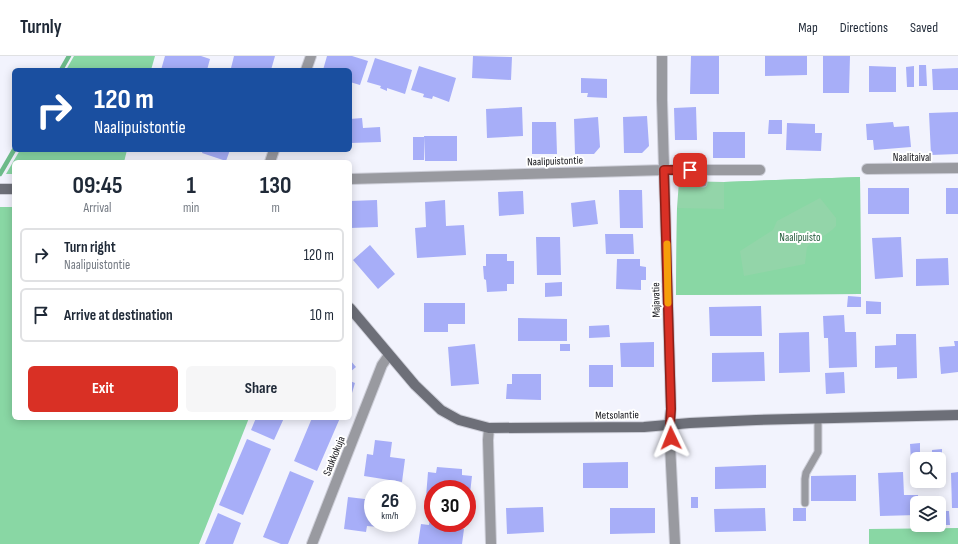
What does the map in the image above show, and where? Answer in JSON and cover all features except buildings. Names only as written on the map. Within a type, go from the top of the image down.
[{"type":"street","points":[[307,68],[311,56]]},
{"type":"street","name":"Majavatie","points":[[662,56],[671,409],[670,425],[675,544]]},
{"type":"street","name":"Naalitaival","points":[[867,169],[958,168]]},
{"type":"street","name":"Naalipuistontie","points":[[352,179],[664,170],[760,170]]},
{"type":"street","points":[[0,189],[12,189]]},
{"type":"street","name":"Metsolantie","points":[[352,310],[415,385],[441,410],[459,420],[489,428],[636,427],[697,422],[958,415]]},
{"type":"street","name":"Saukkokuja","points":[[312,544],[382,365],[390,355]]},
{"type":"street","points":[[489,428],[488,440],[491,544]]},
{"type":"lane","points":[[703,170],[703,183]]},
{"type":"lane","points":[[805,503],[806,473],[818,452],[818,418]]},
{"type":"green space","points":[[74,56],[155,56],[152,68],[67,68]]},
{"type":"green space","points":[[19,152],[126,152],[124,160],[14,160]]},
{"type":"green space","points":[[12,164],[12,174],[6,174]]},
{"type":"green space","name":"Naalipuisto","points":[[860,177],[861,294],[676,295],[677,208],[679,181],[724,182]]},
{"type":"green space","name":"Naalipuisto","points":[[860,177],[861,294],[676,295],[677,208],[724,209],[724,182]],"holes":[[[820,198],[836,218],[836,226],[807,247],[805,264],[744,276],[740,251],[773,230],[777,221]]]},
{"type":"green space","points":[[0,207],[12,207],[12,420],[248,420],[199,544],[0,544]]},
{"type":"green space","points":[[946,528],[958,528],[958,544],[869,544],[869,529],[910,529],[910,532],[946,532]]},
{"type":"waterway","points":[[62,68],[69,56]]},
{"type":"waterway","points":[[0,174],[13,152]]},
{"type":"slow traffic","points":[[667,244],[668,303]]},
{"type":"route","points":[[671,438],[664,170],[690,170]]}]
